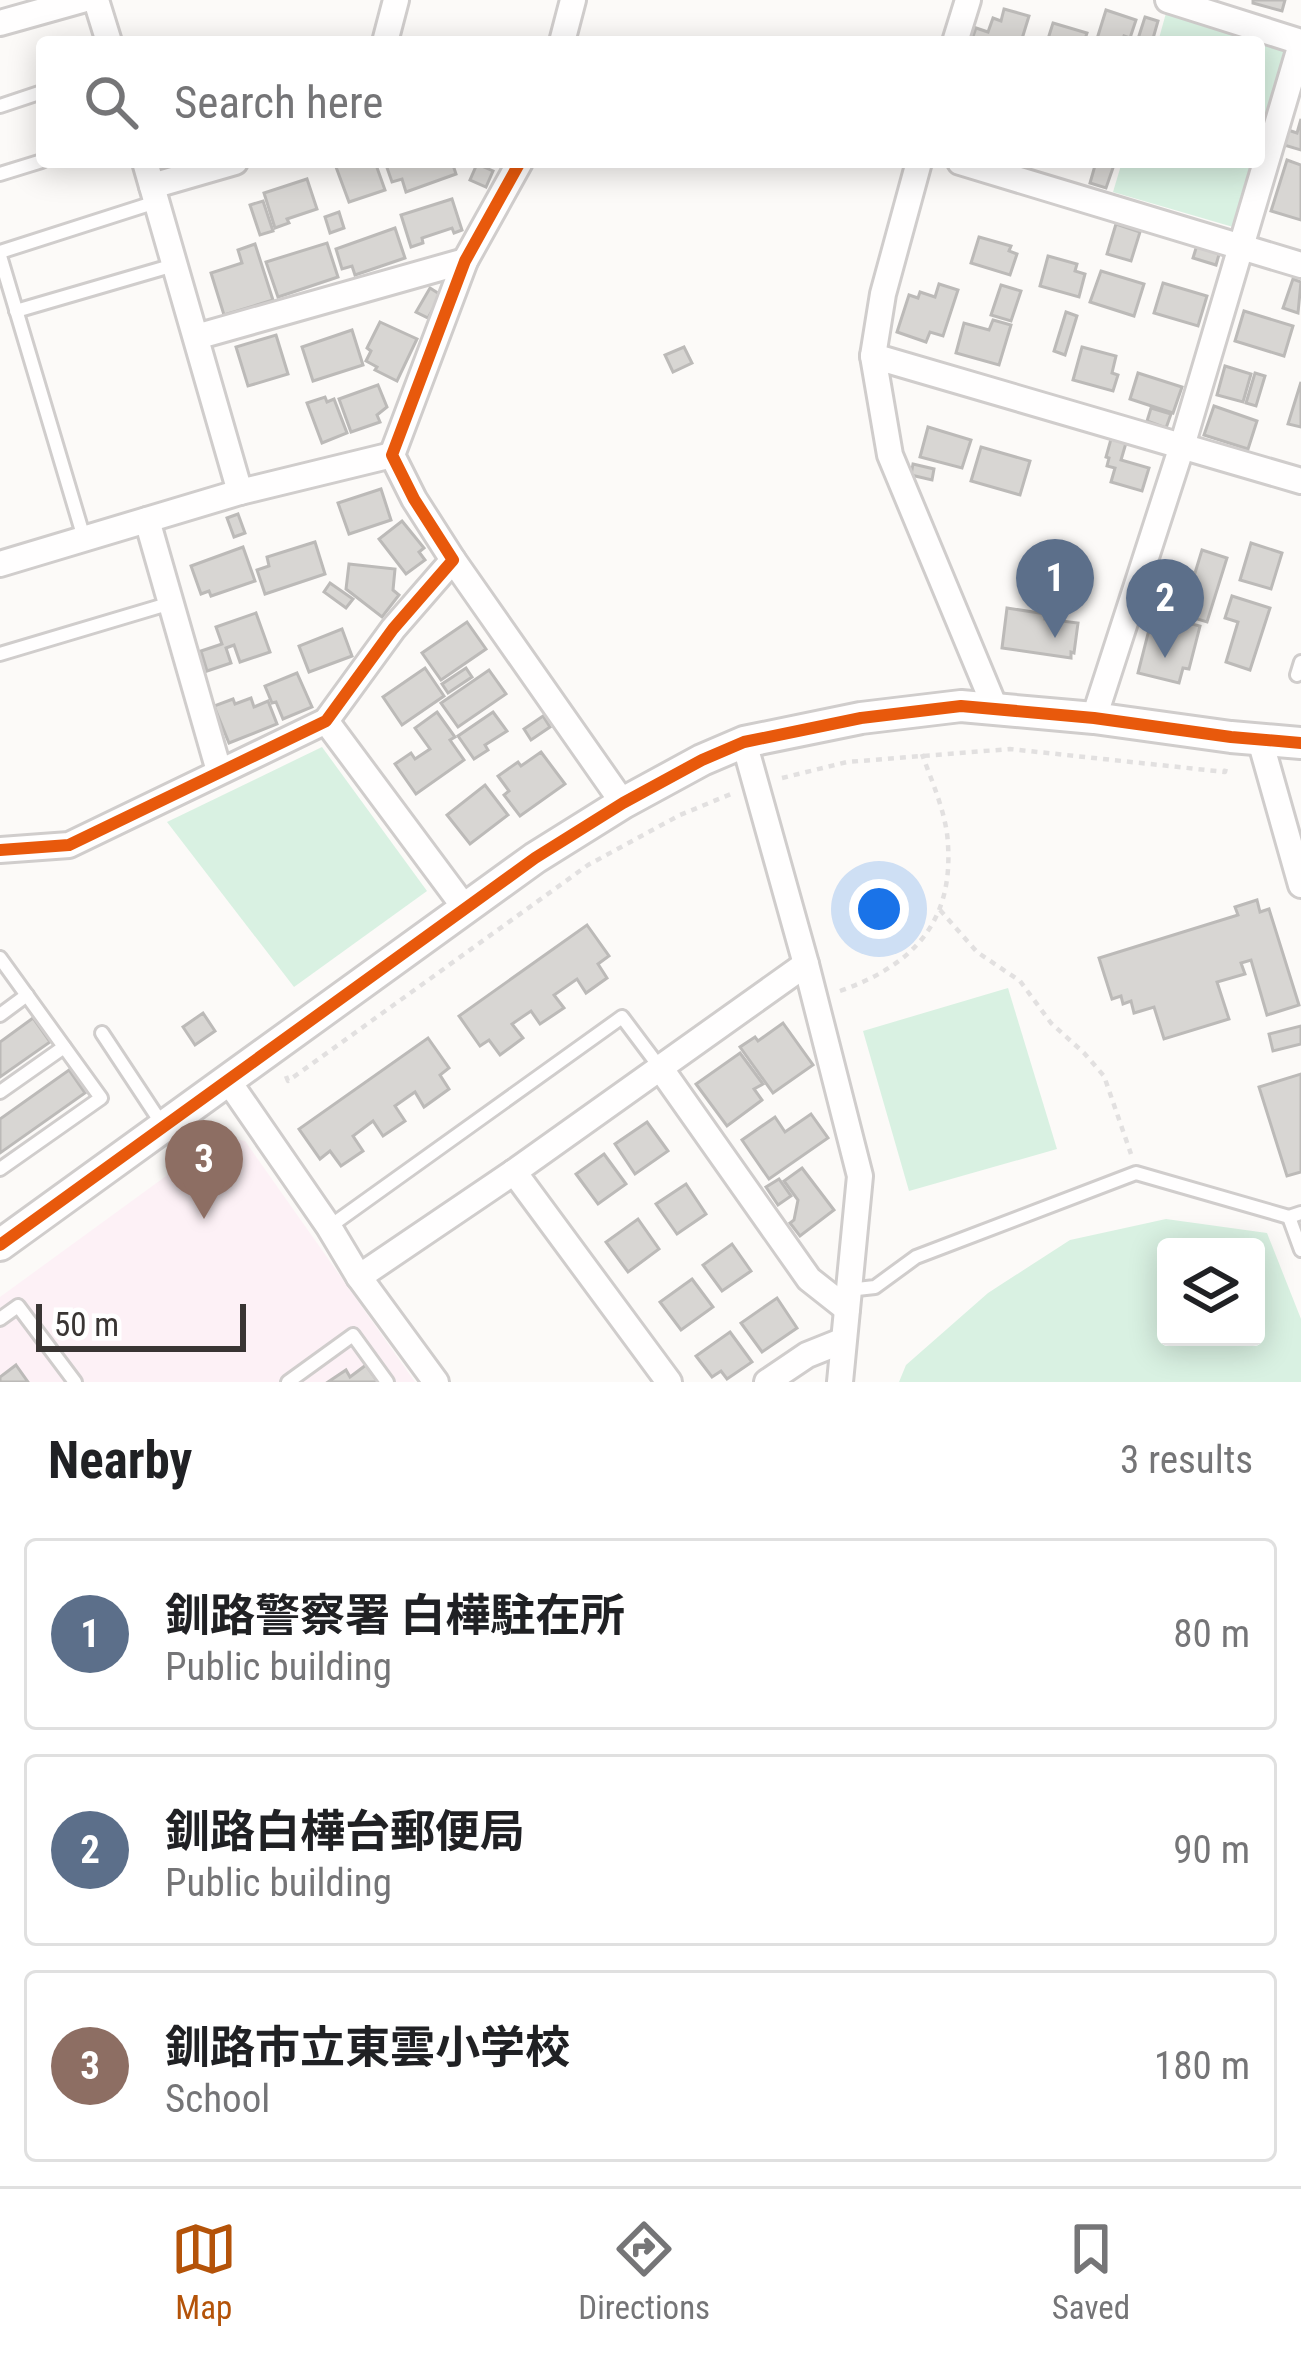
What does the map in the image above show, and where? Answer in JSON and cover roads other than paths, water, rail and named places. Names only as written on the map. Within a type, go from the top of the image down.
[{"type":"street","points":[[0,22],[82,0]]},
{"type":"street","points":[[96,0],[107,36]]},
{"type":"street","points":[[387,36],[396,0]]},
{"type":"street","points":[[564,36],[573,0]]},
{"type":"street","points":[[957,36],[968,0]]},
{"type":"street","points":[[1094,718],[1182,446],[1301,43],[1168,0]]},
{"type":"street","points":[[211,168],[151,183],[239,492]]},
{"type":"street","points":[[517,168],[465,260],[392,455],[453,560],[623,803]]},
{"type":"street","points":[[917,168],[883,294],[873,356],[890,454],[997,710]]},
{"type":"street","points":[[980,168],[1301,265]]},
{"type":"street","points":[[196,337],[465,260]]},
{"type":"street","points":[[873,356],[1301,481]]},
{"type":"street","points":[[0,564],[239,492],[392,455]]},
{"type":"street","points":[[147,520],[219,771]]},
{"type":"street","points":[[0,850],[68,845],[326,721],[393,628],[453,560]]},
{"type":"street","points":[[0,1245],[535,858],[623,803],[744,742],[861,718],[961,706],[1301,743]]},
{"type":"street","points":[[326,721],[465,908]]},
{"type":"street","points":[[1246,738],[1301,885]]},
{"type":"street","points":[[744,742],[860,1176],[840,1382]]},
{"type":"street","points":[[359,1277],[806,964]]},
{"type":"street","points":[[661,1069],[809,1280],[848,1299]]},
{"type":"street","points":[[229,1082],[359,1277],[436,1382]]},
{"type":"street","points":[[514,1172],[669,1382]]},
{"type":"street","points":[[766,1382],[807,1354],[842,1341]]},
{"type":"lane","points":[[0,106],[36,94]]},
{"type":"lane","points":[[0,174],[36,163]]},
{"type":"lane","points":[[85,539],[0,254],[151,183]]},
{"type":"lane","points":[[16,311],[176,265]]},
{"type":"lane","points":[[0,654],[172,603]]},
{"type":"lane","points":[[0,958],[101,1098],[0,1169]]},
{"type":"lane","points":[[0,1015],[27,995]]},
{"type":"lane","points":[[329,1227],[622,1017],[661,1069]]},
{"type":"lane","points":[[102,1034],[164,1127]]},
{"type":"lane","points":[[0,1092],[64,1047]]},
{"type":"lane","points":[[848,1299],[875,1287],[916,1257],[1136,1173],[1295,1215],[1301,1250]]},
{"type":"lane","points":[[0,1319],[18,1306],[75,1382]]},
{"type":"lane","points":[[288,1382],[353,1335],[387,1382]]},
{"type":"place","name":"釧路警察署 白樺駐在所","points":[[1055,638]]},
{"type":"place","name":"釧路白樺台郵便局","points":[[1165,658]]},
{"type":"place","name":"釧路市立東雲小学校","points":[[204,1219]]}]
